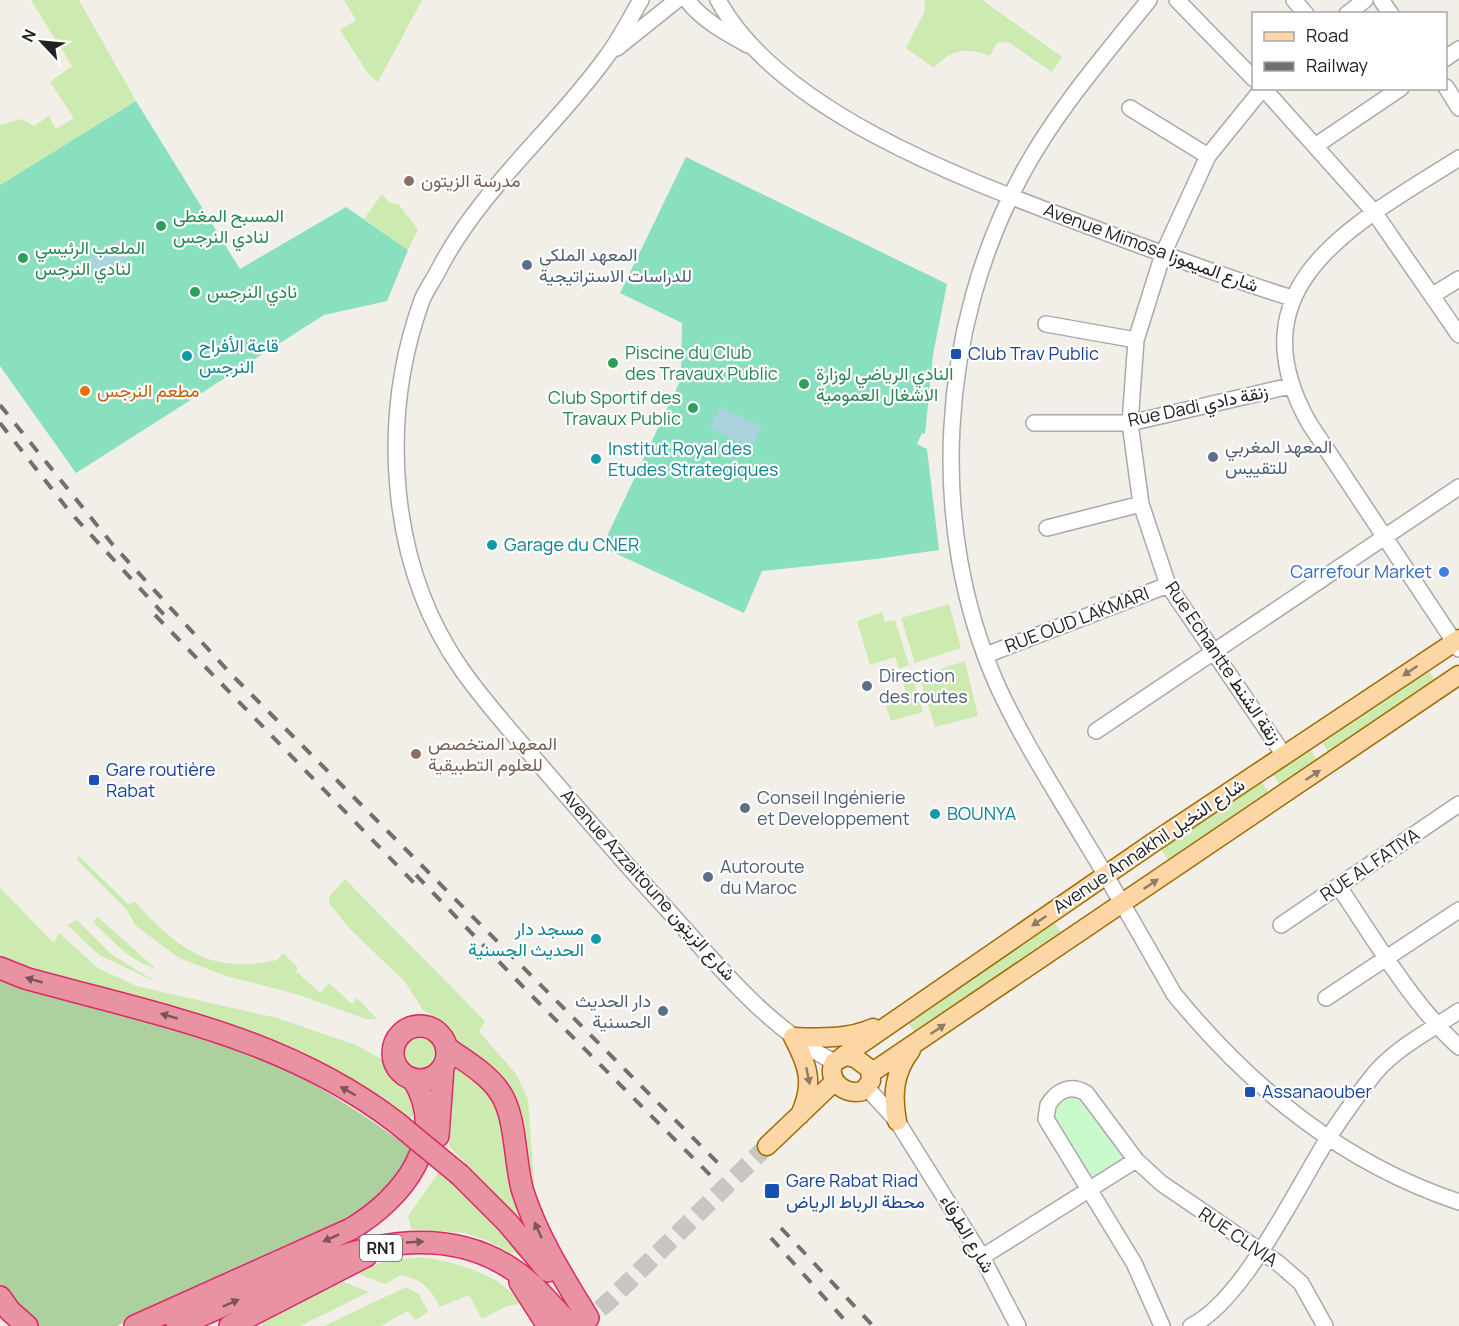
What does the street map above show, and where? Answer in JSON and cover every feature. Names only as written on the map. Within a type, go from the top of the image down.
[{"type":"highway","points":[[0,968],[26,978],[218,1030],[250,1042],[316,1073],[397,1123],[460,1175],[507,1222],[585,1323]]},
{"type":"highway","points":[[135,1326],[351,1229],[376,1214],[410,1175],[427,1133],[422,1094],[413,1079],[402,1072],[395,1061],[394,1047],[400,1035],[410,1028],[425,1027],[439,1034],[445,1057],[438,1135],[420,1182],[405,1202],[383,1224],[337,1256]]},
{"type":"highway","points":[[445,1057],[501,1092],[512,1131],[519,1176],[530,1212],[585,1323]]},
{"type":"highway","points":[[413,1079],[427,1079],[445,1057]]},
{"type":"highway","name":"RN1","points":[[177,1326],[193,1321],[337,1256],[418,1242],[444,1243],[476,1251],[512,1269],[585,1323]]},
{"type":"highway","points":[[230,1326],[338,1272],[379,1248]]},
{"type":"highway","points":[[512,1269],[530,1301],[548,1326]]},
{"type":"highway","points":[[0,1297],[10,1311],[27,1326]]},
{"type":"main road","name":"Avenue Annakhil شارع النخيل","points":[[838,1059],[896,1017],[1284,755],[1457,643]]},
{"type":"main road","name":"Avenue Annakhil شارع النخيل","points":[[869,1081],[916,1044],[1459,675]]},
{"type":"main road","points":[[800,1115],[810,1087],[807,1070],[793,1037],[859,1034],[896,1017]]},
{"type":"main road","points":[[897,1121],[894,1090],[897,1075],[903,1060],[916,1044]]},
{"type":"main road","points":[[855,1058],[867,1066],[869,1081],[851,1092],[835,1081],[831,1071],[838,1059],[855,1058]]},
{"type":"main road","points":[[767,1146],[835,1081]]},
{"type":"street","name":"Avenue Azzaitoune شارع الزيتون","points":[[608,56],[641,0]]},
{"type":"street","name":"Avenue Azzaitoune شارع الزيتون","points":[[677,0],[608,56],[502,178],[446,255],[423,300],[408,351],[396,428],[396,469],[401,516],[410,556],[422,592],[461,669],[601,837],[737,984],[793,1037],[838,1059]]},
{"type":"street","points":[[687,0],[693,8],[722,30],[756,49]]},
{"type":"street","points":[[718,0],[756,49]]},
{"type":"street","points":[[1149,0],[1052,125],[1010,197],[992,238],[970,305],[959,357],[953,411],[953,490],[958,549],[970,608],[986,655],[1024,739],[1174,994],[1192,1016],[1266,1092],[1328,1140],[1401,1180],[1459,1202]]},
{"type":"street","points":[[1178,0],[1252,77]]},
{"type":"street","points":[[1294,0],[1304,12]]},
{"type":"street","points":[[1350,12],[1365,0]]},
{"type":"street","name":"Avenue Mimosa شارع الميموزا","points":[[756,49],[785,76],[874,134],[958,176],[1163,254],[1292,298]]},
{"type":"street","points":[[1447,89],[1459,108]]},
{"type":"street","name":"Rue Echantte زنقة الشنط","points":[[1262,90],[1208,156],[1163,254],[1137,340],[1130,423],[1141,504],[1168,585],[1284,755]]},
{"type":"street","points":[[1264,90],[1374,212],[1459,335]]},
{"type":"street","points":[[1315,146],[1398,90]]},
{"type":"street","points":[[1131,108],[1208,156]]},
{"type":"street","points":[[1457,643],[1309,423],[1290,386],[1284,343],[1292,298],[1317,260],[1336,241],[1374,212],[1459,158]]},
{"type":"street","points":[[1433,295],[1459,279]]},
{"type":"street","points":[[1046,324],[1137,340]]},
{"type":"street","name":"Rue Dadi زنقة دادي","points":[[1034,423],[1130,423],[1290,386]]},
{"type":"street","points":[[1096,731],[1459,488]]},
{"type":"street","points":[[1047,528],[1141,504]]},
{"type":"street","name":"RUE OUD LAKMARI","points":[[986,655],[1168,585]]},
{"type":"street","name":"RUE AL FATIYA","points":[[1281,924],[1459,804]]},
{"type":"street","points":[[1339,886],[1387,958],[1437,1026],[1459,1047]]},
{"type":"street","points":[[1326,998],[1459,910]]},
{"type":"street","points":[[1191,1326],[1216,1310],[1261,1251],[1328,1140],[1377,1071],[1392,1056],[1459,1011]]},
{"type":"street","name":"شارع الطرفاء","points":[[869,1081],[897,1121],[982,1257],[1018,1326]]},
{"type":"street","name":"RUE CLIVIA","points":[[1162,1326],[1134,1263],[1091,1189],[1046,1119],[1048,1105],[1062,1091],[1071,1088],[1086,1094],[1136,1160],[1185,1201],[1261,1251],[1301,1283],[1325,1326]]},
{"type":"street","points":[[982,1257],[1136,1160]]},
{"type":"green space","points":[[31,0],[79,0],[136,101],[0,185],[0,125],[22,119],[34,126],[49,116],[56,129],[74,118],[50,82],[72,66]]},
{"type":"green space","points":[[344,0],[422,0],[378,82],[369,75],[340,30],[356,20]]},
{"type":"green space","points":[[925,0],[982,0],[1062,57],[1052,72],[1008,42],[997,43],[990,56],[974,51],[953,53],[934,68],[906,48],[924,13]]},
{"type":"green space","name":"نادي النرجس","points":[[136,101],[240,269],[346,207],[408,250],[387,301],[324,315],[76,473],[0,366],[0,185]]},
{"type":"green space","name":"النادي الرياضي لوزارة الاشغال العمومية","points":[[686,157],[947,284],[933,355],[925,434],[922,433],[917,444],[927,449],[939,550],[762,571],[744,613],[602,547],[681,379],[682,323],[620,293]]},
{"type":"green space","points":[[382,194],[389,202],[398,204],[418,229],[408,250],[364,219]]},
{"type":"green space","points":[[949,604],[961,648],[915,663],[901,618]]},
{"type":"green space","points":[[882,612],[885,622],[895,620],[909,665],[899,669],[895,657],[870,665],[857,621]]},
{"type":"green space","points":[[965,661],[978,716],[935,727],[919,676]]},
{"type":"green space","points":[[1428,669],[1436,681],[1329,753],[1321,741]]},
{"type":"green space","points":[[913,678],[923,712],[891,721],[884,700],[906,693],[903,682]]},
{"type":"green space","points":[[1309,748],[1318,761],[1280,785],[1272,773]]},
{"type":"green space","points":[[1261,781],[1270,794],[1169,862],[1161,849]]},
{"type":"green space","points":[[79,856],[129,905],[134,901],[165,932],[196,954],[232,964],[253,964],[277,960],[283,953],[298,968],[296,971],[320,993],[329,983],[352,1004],[357,998],[377,1019],[366,1019],[296,994],[226,976],[179,958],[136,926],[126,909],[76,859]]},
{"type":"green space","points":[[345,879],[485,1021],[479,1031],[516,1074],[528,1099],[535,1196],[533,1196],[515,1121],[456,1049],[452,1030],[444,1022],[423,1010],[405,982],[349,928],[329,903],[329,897]]},
{"type":"green space","points":[[0,888],[54,943],[59,933],[98,968],[136,986],[277,1018],[356,1045],[383,1060],[407,1086],[418,1106],[409,1122],[380,1102],[0,960]]},
{"type":"green space","points":[[98,917],[156,969],[138,961],[114,943],[93,922]]},
{"type":"green space","points":[[77,920],[111,954],[158,983],[99,955],[67,925]]},
{"type":"green space","points":[[1054,922],[1063,935],[915,1033],[906,1020]]},
{"type":"green space","points":[[0,978],[22,989],[182,1032],[245,1053],[294,1074],[329,1094],[412,1149],[386,1192],[364,1210],[117,1326],[38,1326],[26,1318],[0,1284]]},
{"type":"green space","points":[[421,1033],[435,1039],[441,1053],[435,1067],[421,1073],[407,1067],[401,1053],[407,1039]]},
{"type":"green space","points":[[455,1064],[496,1096],[527,1229],[449,1146]]},
{"type":"green space","points":[[1071,1093],[1081,1097],[1125,1154],[1122,1164],[1100,1178],[1091,1175],[1053,1115],[1055,1104]]},
{"type":"green space","points":[[441,1169],[525,1255],[522,1259],[514,1252],[511,1254],[488,1241],[465,1233],[411,1229],[408,1216]]},
{"type":"green space","points":[[419,1257],[460,1265],[490,1277],[513,1294],[519,1304],[507,1306],[482,1319],[469,1295],[440,1307],[429,1290],[415,1279],[401,1275],[385,1284],[356,1273],[380,1263]]},
{"type":"green space","points":[[344,1282],[369,1292],[300,1326],[262,1326],[265,1317]]},
{"type":"green space","points":[[406,1287],[419,1294],[428,1312],[416,1320],[407,1311],[381,1326],[324,1326]]},
{"type":"water","points":[[122,238],[133,255],[99,276],[88,259]]},
{"type":"water","points":[[720,407],[761,427],[751,448],[710,428]]},
{"type":"tunnel","points":[[579,1326],[607,1303],[767,1146]]},
{"type":"railway","points":[[0,405],[113,545],[230,673],[723,1168]]},
{"type":"railway","points":[[0,423],[70,512],[168,619]]},
{"type":"railway","points":[[155,615],[418,887]]},
{"type":"railway","points":[[416,875],[529,993],[713,1178]]},
{"type":"railway","points":[[781,1228],[873,1326]]},
{"type":"railway","points":[[771,1238],[850,1326]]},
{"type":"place","name":"مدرسة الزيتون","points":[[409,181]]},
{"type":"place","name":"المسبح المغطى لنادي النرجس","points":[[161,226]]},
{"type":"place","name":"الملعب الرئيسي لنادي النرجس","points":[[23,258]]},
{"type":"place","name":"المعهد الملكي للدراسات الاستراتيجية","points":[[527,265]]},
{"type":"place","name":"نادي النرجس","points":[[195,292]]},
{"type":"place","name":"Club Trav Public","points":[[956,354]]},
{"type":"place","name":"قاعة الأفراح النرجس","points":[[187,356]]},
{"type":"place","name":"Piscine du Club des Travaux Public","points":[[613,363]]},
{"type":"place","name":"النادي الرياضي لوزارة الاشغال العمومية","points":[[804,384]]},
{"type":"place","name":"مطعم النرجس","points":[[85,391]]},
{"type":"place","name":"Club Sportif des Travaux Public","points":[[693,408]]},
{"type":"place","name":"المعهد المغربي للتقييس","points":[[1213,457]]},
{"type":"place","name":"Institut Royal des Etudes Strategiques","points":[[596,459]]},
{"type":"place","name":"Garage du CNER","points":[[492,545]]},
{"type":"place","name":"Carrefour Market","points":[[1444,572]]},
{"type":"place","name":"Direction des routes","points":[[867,686]]},
{"type":"place","name":"المعهد المتخصص للعلوم التطبيقية","points":[[416,754]]},
{"type":"place","name":"Gare routière Rabat","points":[[94,780]]},
{"type":"place","name":"Conseil Ingénierie et Developpement","points":[[745,808]]},
{"type":"place","name":"BOUNYA","points":[[935,814]]},
{"type":"place","name":"Autoroute du Maroc","points":[[708,877]]},
{"type":"place","name":"مسجد دار الحديث الحسنية","points":[[596,939]]},
{"type":"place","name":"دار الحديث الحسنية","points":[[663,1011]]},
{"type":"place","name":"Assanaouber","points":[[1250,1092]]},
{"type":"place","name":"Gare Rabat Riad محطة الرباط الرياض","points":[[772,1191]]}]
